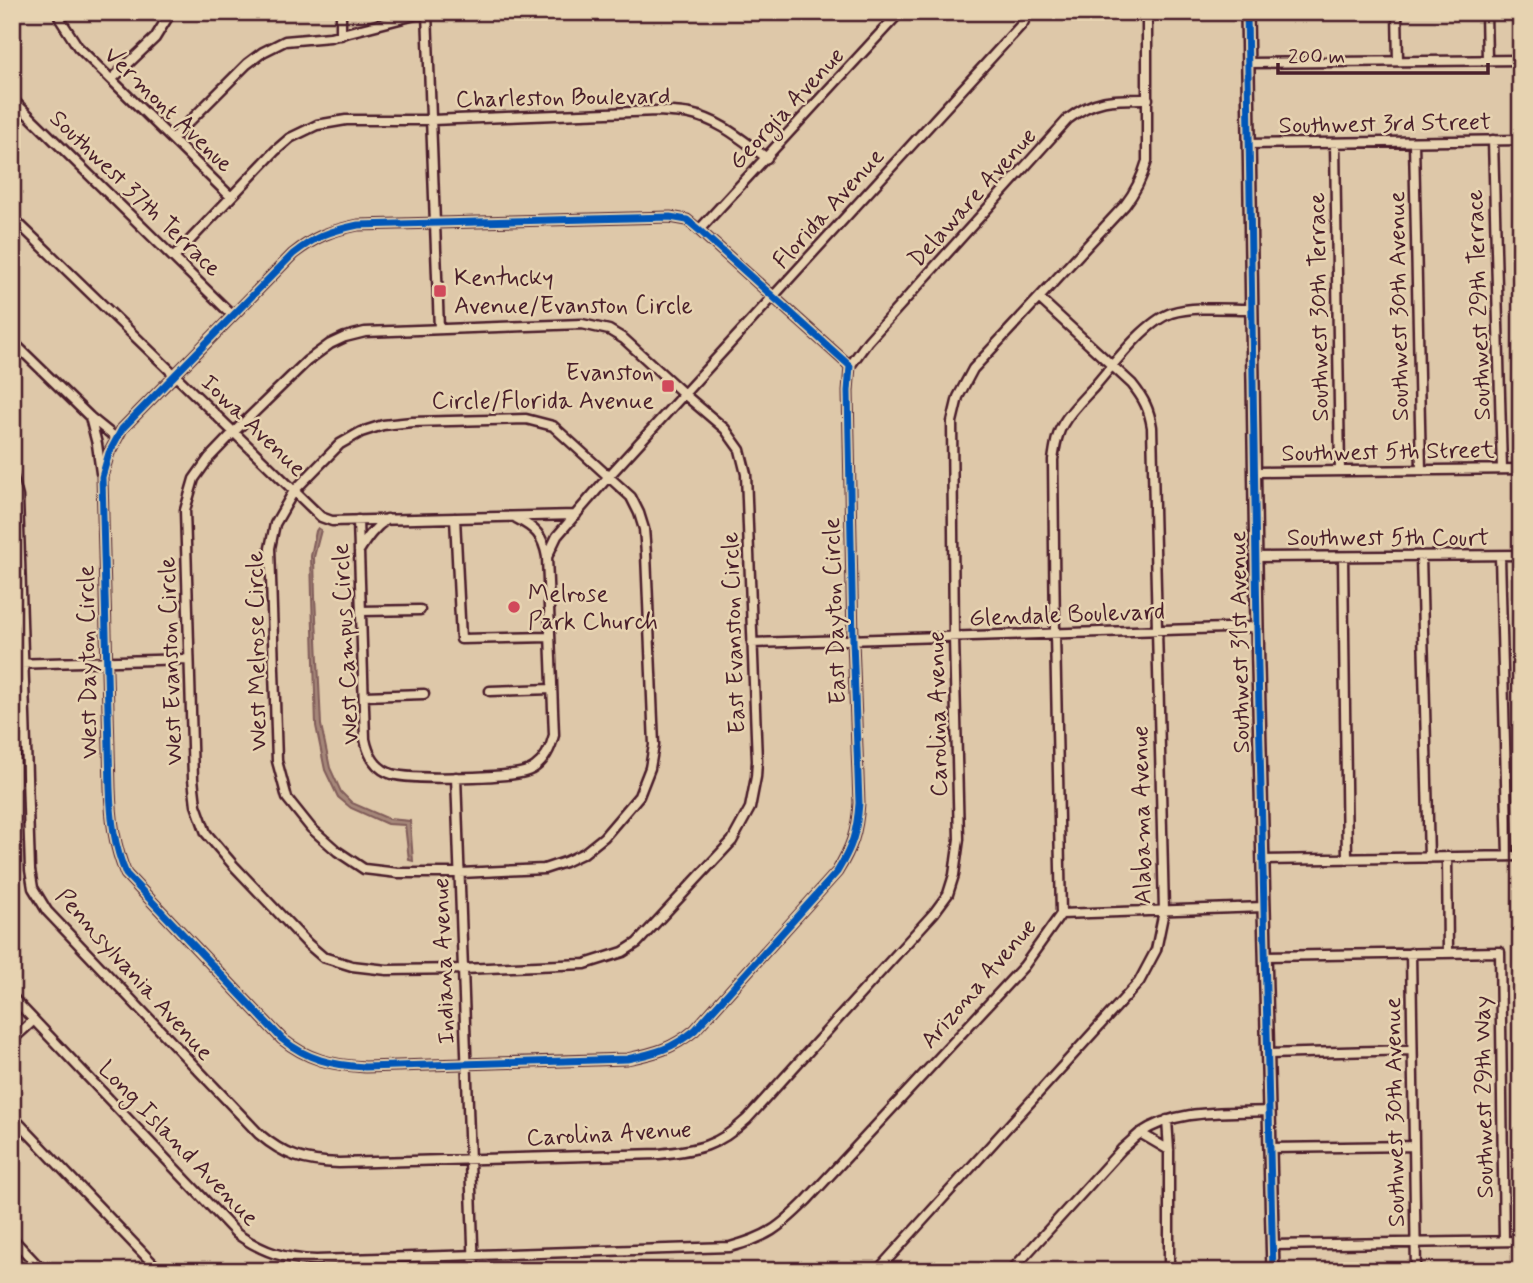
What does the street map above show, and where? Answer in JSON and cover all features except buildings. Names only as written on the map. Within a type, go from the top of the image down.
[{"type":"main road","name":"Southwest 31st Avenue","points":[[1247,12],[1257,627],[1273,1271]]},
{"type":"street","name":"Vermont Avenue","points":[[58,12],[78,47],[231,197]]},
{"type":"street","points":[[112,79],[155,38],[171,12]]},
{"type":"street","points":[[341,12],[341,34]]},
{"type":"street","points":[[172,139],[247,64],[285,41],[330,37],[427,12],[439,329]]},
{"type":"street","name":"Georgia Avenue","points":[[699,229],[900,12]]},
{"type":"street","name":"Florida Avenue","points":[[547,557],[556,536],[609,476],[1023,23],[1029,12]]},
{"type":"street","name":"Carolina Avenue","points":[[470,1158],[659,1154],[706,1147],[720,1140],[734,1131],[756,1109],[934,913],[948,894],[954,875],[959,839],[952,422],[958,397],[973,369],[1040,299],[1135,192],[1142,178],[1147,161],[1147,12]]},
{"type":"street","points":[[1397,12],[1398,61]]},
{"type":"street","points":[[1486,12],[1487,60]]},
{"type":"street","points":[[1247,63],[1521,60]]},
{"type":"street","name":"Southwest 37th Terrace","points":[[12,99],[232,315]]},
{"type":"street","name":"Delaware Avenue","points":[[850,366],[868,341],[1068,119],[1097,103],[1148,100]]},
{"type":"street","name":"Charleston Boulevard","points":[[432,120],[657,111],[687,113],[729,129],[767,158]]},
{"type":"street","points":[[174,257],[290,138],[317,125],[346,120],[432,120]]},
{"type":"street","name":"Southwest 3rd Street","points":[[1249,144],[1521,140]]},
{"type":"street","name":"Southwest 29th Terrace","points":[[1493,141],[1502,469]]},
{"type":"street","name":"Southwest 30th Avenue","points":[[1414,142],[1420,470]]},
{"type":"street","name":"Southwest 30th Terrace","points":[[1335,143],[1340,471]]},
{"type":"street","name":"Iowa Avenue","points":[[12,217],[321,517],[332,521],[576,515]]},
{"type":"street","points":[[436,224],[670,217],[687,220],[850,366]]},
{"type":"street","name":"West Dayton Circle","points":[[436,224],[358,225],[331,231],[310,240],[232,315],[116,438],[102,477],[111,825],[126,874],[282,1039],[296,1050],[327,1063],[354,1066],[466,1064]]},
{"type":"street","name":"Alabama Avenue","points":[[877,1271],[1139,982],[1156,950],[1164,911],[1152,428],[1149,412],[1143,397],[1132,384],[1040,299]]},
{"type":"street","name":"Arizona Avenue","points":[[473,1254],[730,1247],[755,1240],[789,1219],[1024,966],[1061,914],[1052,460],[1056,442],[1067,418],[1111,366],[1158,320],[1172,313],[1192,310],[1252,309]]},
{"type":"street","name":"East Evanston Circle","points":[[439,329],[582,324],[609,330],[624,339],[725,429],[740,450],[746,474],[756,777],[750,808],[732,841],[637,943],[623,952],[585,964],[463,969]]},
{"type":"street","name":"West Evanston Circle","points":[[439,329],[365,332],[330,344],[307,361],[209,458],[194,479],[185,510],[189,659],[195,805],[206,832],[234,866],[323,957],[370,969],[463,969]]},
{"type":"street","points":[[12,341],[90,418],[116,438]]},
{"type":"street","name":"East Dayton Circle","points":[[466,1064],[627,1059],[666,1049],[681,1041],[695,1030],[837,872],[849,852],[857,829],[859,803],[853,640],[848,391],[850,366]]},
{"type":"street","points":[[90,418],[102,477]]},
{"type":"street","name":"West Melrose Circle","points":[[514,419],[539,421],[553,426],[609,476],[631,497],[644,529],[654,746],[650,768],[639,796],[604,837],[584,853],[544,869],[398,873],[365,869],[337,851],[311,828],[287,798],[277,761],[270,548],[275,524],[294,491],[340,444],[361,432],[383,425],[412,422],[514,419]]},
{"type":"street","name":"Southwest 5th Street","points":[[1255,472],[1521,469]]},
{"type":"street","name":"Pennsylvania Avenue","points":[[12,474],[18,497],[30,870],[33,888],[47,911],[243,1119],[272,1145],[305,1160],[339,1163],[470,1158]]},
{"type":"street","points":[[490,691],[552,689],[547,557],[544,543],[529,524],[513,516]]},
{"type":"street","points":[[455,518],[461,639],[550,637]]},
{"type":"street","points":[[359,552],[379,524],[387,519]]},
{"type":"street","name":"West Campus Circle","points":[[358,520],[365,739],[370,757],[380,768],[402,777],[521,773],[534,768],[551,748],[554,735],[552,689]]},
{"type":"street","name":"Southwest 5th Court","points":[[1256,557],[1521,555]]},
{"type":"street","points":[[1420,556],[1429,858]]},
{"type":"street","points":[[1500,556],[1508,856]]},
{"type":"street","points":[[1343,557],[1348,859]]},
{"type":"street","points":[[361,611],[421,610]]},
{"type":"street","name":"Glendale Boulevard","points":[[752,643],[1257,627]]},
{"type":"street","points":[[12,664],[189,659]]},
{"type":"street","points":[[363,696],[424,694]]},
{"type":"street","name":"Indiana Avenue","points":[[456,777],[474,1271]]},
{"type":"street","points":[[1263,860],[1521,856]]},
{"type":"street","points":[[1266,956],[1448,952],[1447,857]]},
{"type":"street","points":[[1061,914],[1264,907]]},
{"type":"street","name":"Southwest 29th Way","points":[[1448,952],[1500,952],[1504,1241]]},
{"type":"street","name":"Southwest 30th Avenue","points":[[1411,953],[1416,1271]]},
{"type":"street","name":"Long Island Avenue","points":[[12,997],[237,1234],[252,1244],[282,1257],[298,1259],[473,1254]]},
{"type":"street","points":[[12,1040],[34,1020]]},
{"type":"street","points":[[1268,1054],[1412,1050]]},
{"type":"street","points":[[1011,1271],[1122,1149],[1140,1133],[1167,1120],[1186,1115],[1270,1111]]},
{"type":"street","points":[[12,1116],[160,1271]]},
{"type":"street","points":[[1167,1120],[1169,1271]]},
{"type":"street","points":[[1140,1133],[1169,1150]]},
{"type":"street","points":[[1270,1148],[1414,1146]]},
{"type":"street","points":[[12,1238],[43,1271]]},
{"type":"street","points":[[1272,1245],[1521,1241]]},
{"type":"shaded area","points":[[318,528],[321,530],[314,557],[321,725],[330,768],[341,792],[352,803],[389,819],[410,821],[413,861],[409,860],[405,825],[387,824],[351,808],[338,797],[325,770],[316,726],[312,597],[311,556]]},
{"type":"cycle path","points":[[1247,12],[1257,627],[1273,1271]]},
{"type":"cycle path","points":[[670,217],[687,220],[850,366],[848,391],[853,640],[859,803],[850,847],[837,872],[695,1030],[679,1042],[663,1049],[627,1059],[365,1067],[331,1063],[311,1057],[282,1039],[126,874],[122,864],[114,832],[110,788],[102,477],[109,453],[122,429],[293,254],[324,235],[358,225],[670,217]]},
{"type":"place","name":"Kentucky Avenue/Evanston Circle","points":[[440,291]]},
{"type":"place","name":"Evanston Circle/Florida Avenue","points":[[668,386]]},
{"type":"place","name":"Melrose Park Church","points":[[514,607]]}]
